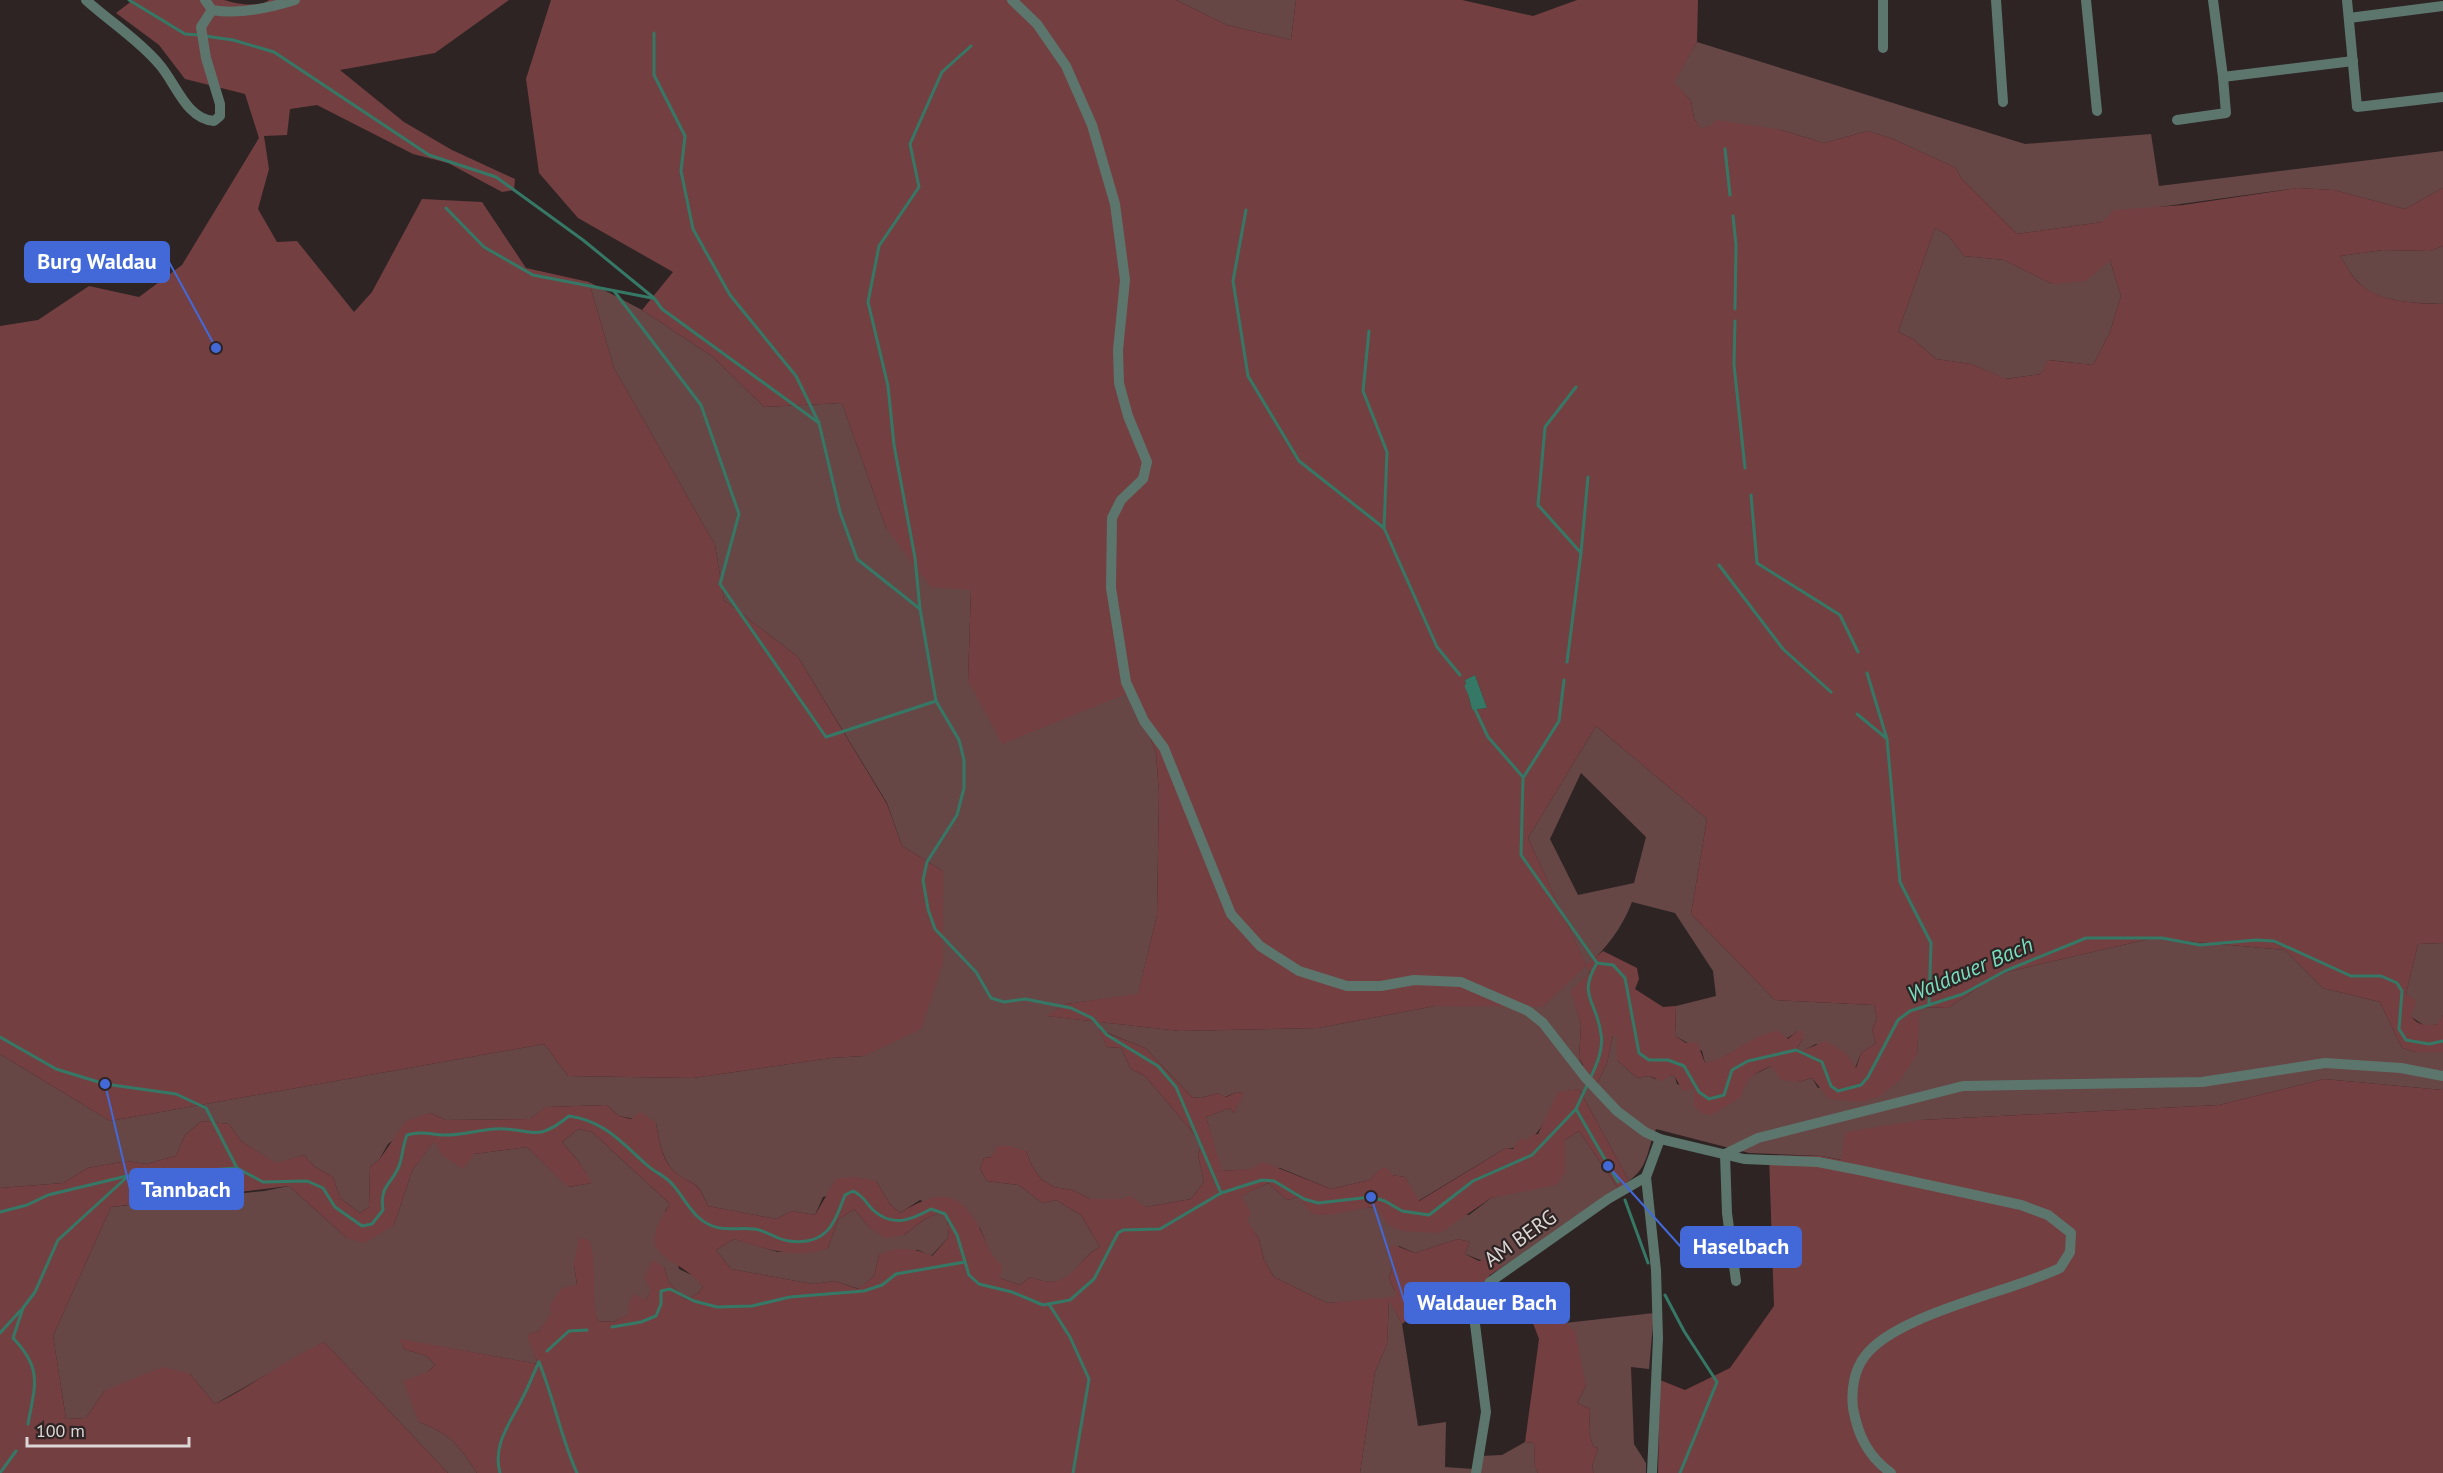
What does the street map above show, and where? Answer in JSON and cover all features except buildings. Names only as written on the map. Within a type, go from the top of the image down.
[{"type":"street","points":[[86,0],[158,62],[192,112],[206,120],[214,121],[220,116],[220,104],[201,28],[212,10]]},
{"type":"street","points":[[205,0],[212,10],[226,13],[275,6],[295,0]]},
{"type":"street","points":[[1012,0],[1037,24],[1066,66],[1092,125],[1115,204],[1125,280],[1118,350],[1119,383],[1128,416],[1147,462],[1143,479],[1122,500],[1112,518],[1111,588],[1126,682],[1144,721],[1164,748],[1231,914],[1260,946],[1299,971],[1347,986],[1381,986],[1414,980],[1461,982],[1528,1011],[1543,1023],[1584,1077],[1617,1111],[1645,1132],[1660,1139],[1759,1161],[1818,1162],[2021,1205],[2048,1215],[2071,1233],[2070,1252],[2060,1268],[1919,1321],[1883,1339],[1866,1355],[1858,1366],[1853,1389],[1856,1425],[1866,1449],[1891,1473]]},
{"type":"street","points":[[1883,0],[1883,48]]},
{"type":"street","points":[[1996,0],[2003,102]]},
{"type":"street","points":[[2086,0],[2097,111]]},
{"type":"street","points":[[2177,120],[2226,113],[2213,0]]},
{"type":"street","points":[[2347,0],[2356,107],[2443,97]]},
{"type":"street","points":[[2349,18],[2443,6]]},
{"type":"street","points":[[2223,77],[2353,61]]},
{"type":"street","points":[[1725,1154],[1758,1138],[1964,1086],[2202,1082],[2325,1063],[2401,1068],[2443,1076]]},
{"type":"street","points":[[1653,1473],[1658,1338],[1656,1270],[1646,1177],[1660,1139]]},
{"type":"street","points":[[1725,1154],[1726,1213],[1736,1281]]},
{"type":"street","name":"AM BERG","points":[[1476,1473],[1486,1412],[1475,1324],[1477,1303],[1490,1282],[1608,1199],[1646,1177]]},
{"type":"shaded area","points":[[133,0],[224,0],[253,5],[269,0],[509,0],[435,53],[340,70],[404,122],[452,150],[515,179],[514,190],[502,192],[448,163],[413,154],[317,105],[290,109],[287,135],[264,136],[269,169],[258,209],[277,242],[297,241],[354,312],[372,292],[422,199],[482,202],[526,268],[589,282],[614,368],[715,545],[724,600],[798,657],[887,804],[902,846],[943,871],[943,963],[921,1029],[864,1056],[831,1058],[693,1078],[568,1076],[544,1044],[110,1121],[0,1054],[0,326],[38,320],[89,286],[139,297],[182,265],[259,138],[245,94],[185,79],[159,45],[116,13]]},
{"type":"shaded area","points":[[551,0],[1176,0],[1227,25],[1291,40],[1296,0],[1462,0],[1533,16],[1577,0],[1698,0],[1697,42],[1674,82],[1691,101],[1694,118],[1700,128],[1710,126],[1716,120],[1781,130],[1824,143],[1868,131],[1893,139],[1956,168],[1961,178],[2017,234],[2102,222],[2115,210],[2183,205],[2298,188],[2334,190],[2405,209],[2443,188],[2443,246],[2430,251],[2383,250],[2340,256],[2357,281],[2378,295],[2399,301],[2443,304],[2443,943],[2418,944],[2406,994],[2416,1001],[2411,1016],[2417,1022],[2426,1025],[2438,1024],[2443,1015],[2443,1052],[2416,1052],[2402,1048],[2380,1002],[2323,988],[2285,950],[2153,938],[1998,974],[1948,1008],[1920,1007],[1917,1054],[1900,1080],[1880,1096],[1863,1102],[1829,1099],[1812,1078],[1798,1082],[1781,1080],[1771,1066],[1751,1077],[1741,1097],[1711,1115],[1701,1113],[1694,1105],[1694,1089],[1683,1091],[1675,1077],[1670,1075],[1662,1081],[1649,1076],[1637,1078],[1617,1060],[1617,1036],[1613,1036],[1607,1063],[1594,1090],[1578,1074],[1583,1065],[1579,1058],[1581,1025],[1571,991],[1590,972],[1586,966],[1542,1007],[1435,1006],[1318,1028],[1180,1031],[1046,1016],[1066,1004],[1138,994],[1157,915],[1159,793],[1156,753],[1133,691],[1002,744],[968,680],[971,590],[931,587],[886,528],[842,403],[764,407],[713,357],[642,310],[673,272],[578,218],[539,173],[526,79]],"holes":[[[1935,228],[1948,235],[1964,256],[2004,260],[2052,284],[2086,281],[2110,260],[2121,296],[2110,332],[2093,365],[2048,360],[2041,374],[2006,379],[1971,364],[1936,359],[1913,339],[1898,332]],[[1475,675],[1487,708],[1472,710],[1465,680]],[[1596,726],[1707,819],[1691,914],[1775,1000],[1874,1005],[1877,1019],[1872,1030],[1876,1043],[1861,1053],[1856,1068],[1845,1053],[1826,1041],[1799,1052],[1797,1048],[1803,1039],[1803,1031],[1797,1031],[1788,1039],[1778,1031],[1768,1033],[1724,1056],[1705,1063],[1697,1042],[1686,1043],[1675,1036],[1676,1006],[1663,1007],[1635,989],[1639,979],[1637,968],[1603,951],[1586,965],[1528,838]]]},
{"type":"shaded area","points":[[1176,0],[1296,0],[1291,40],[1227,25]]},
{"type":"shaded area","points":[[1697,42],[2025,144],[2151,134],[2159,186],[2443,151],[2443,188],[2405,209],[2334,190],[2298,188],[2159,207],[2102,222],[2017,234],[1961,178],[1956,168],[1893,139],[1868,131],[1824,143],[1781,130],[1710,126],[1700,129],[1694,118],[1691,101],[1673,82]]},
{"type":"shaded area","points":[[1935,228],[1948,235],[1964,256],[2004,260],[2052,284],[2110,260],[2121,296],[2110,332],[2093,365],[2049,360],[2041,374],[2005,379],[1971,364],[1936,359],[1913,339],[1898,332]]},
{"type":"shaded area","points":[[2443,246],[2443,304],[2398,301],[2376,295],[2359,283],[2340,256],[2383,250],[2430,251]]},
{"type":"shaded area","points":[[589,282],[642,310],[713,357],[764,407],[842,403],[886,528],[971,590],[968,680],[1133,691],[1156,753],[1159,793],[1157,915],[1138,995],[1066,1004],[1047,1016],[1180,1031],[1318,1028],[1435,1006],[1517,1005],[1586,966],[1528,838],[1596,726],[1707,819],[1691,914],[1775,1000],[1874,1005],[1877,1019],[1872,1030],[1876,1043],[1861,1053],[1855,1068],[1816,1044],[1799,1053],[1797,1048],[1803,1039],[1802,1031],[1797,1031],[1778,1042],[1740,1049],[1720,1059],[1705,1063],[1702,1051],[1675,1036],[1676,1006],[1716,996],[1713,971],[1675,913],[1632,902],[1613,937],[1587,966],[1590,972],[1572,991],[1581,1025],[1579,1058],[1594,1090],[1607,1063],[1613,1036],[1617,1036],[1617,1060],[1637,1078],[1649,1076],[1655,1079],[1670,1075],[1675,1077],[1677,1084],[1694,1089],[1694,1105],[1771,1066],[1798,1082],[1812,1078],[1818,1088],[1917,1054],[1919,1007],[1948,1008],[1998,974],[2153,938],[2285,950],[2323,988],[2380,1002],[2402,1048],[2416,1052],[2443,1052],[2443,1090],[2324,1079],[2219,1105],[1921,1120],[1842,1160],[1821,1156],[1749,1153],[1656,1129],[1641,1169],[1629,1181],[1579,1089],[1558,1093],[1540,1129],[1525,1144],[1506,1148],[1418,1201],[1405,1177],[1391,1175],[1382,1168],[1370,1180],[1331,1189],[1280,1168],[1221,1171],[1206,1117],[1230,1108],[1234,1113],[1243,1093],[1237,1092],[1225,1097],[1218,1093],[1201,1098],[1192,1097],[1145,1048],[1100,1030],[1107,1047],[1121,1048],[1131,1069],[1145,1076],[1202,1143],[1198,1155],[1204,1182],[1191,1199],[1146,1207],[1122,1199],[1091,1199],[1072,1190],[1054,1187],[1041,1179],[1026,1151],[984,1158],[980,1169],[987,1181],[1019,1185],[1042,1203],[1056,1200],[1081,1215],[1100,1247],[1065,1279],[1045,1281],[1030,1277],[1020,1285],[1000,1278],[980,1228],[920,1200],[900,1213],[890,1204],[876,1181],[823,1197],[815,1215],[792,1211],[776,1219],[708,1206],[699,1189],[678,1175],[668,1164],[661,1147],[656,1123],[619,1116],[607,1105],[547,1107],[530,1119],[446,1120],[430,1113],[388,1144],[379,1160],[370,1167],[369,1207],[360,1213],[340,1198],[333,1177],[315,1167],[304,1155],[276,1164],[241,1141],[229,1124],[202,1121],[185,1135],[176,1156],[146,1164],[127,1161],[88,1168],[63,1183],[0,1188],[0,1054],[110,1121],[544,1044],[568,1076],[693,1078],[831,1058],[864,1056],[943,871],[902,846],[887,803],[798,657],[724,600],[715,545],[614,368]],"holes":[[[1581,773],[1646,837],[1634,883],[1578,895],[1550,839]]]},
{"type":"shaded area","points":[[1475,675],[1487,708],[1472,710],[1465,680]]},
{"type":"shaded area","points":[[2443,943],[2443,1015],[2439,1024],[2425,1026],[2410,1016],[2406,994],[2418,944]]},
{"type":"shaded area","points":[[1099,1030],[1145,1048],[1192,1097],[1201,1098],[1218,1093],[1226,1097],[1237,1092],[1244,1093],[1234,1113],[1230,1108],[1206,1117],[1222,1171],[1251,1169],[1263,1162],[1331,1189],[1370,1180],[1382,1167],[1387,1168],[1392,1175],[1405,1177],[1419,1201],[1506,1148],[1513,1149],[1520,1139],[1528,1140],[1532,1135],[1538,1134],[1558,1092],[1579,1089],[1629,1181],[1618,1188],[1579,1131],[1565,1140],[1565,1173],[1556,1185],[1491,1198],[1440,1233],[1403,1231],[1388,1225],[1376,1207],[1326,1215],[1314,1214],[1298,1197],[1287,1200],[1268,1183],[1241,1196],[1251,1213],[1247,1220],[1259,1239],[1264,1260],[1274,1277],[1327,1303],[1395,1297],[1395,1291],[1389,1278],[1394,1262],[1386,1251],[1394,1245],[1415,1253],[1458,1239],[1470,1242],[1465,1254],[1479,1261],[1493,1257],[1501,1268],[1490,1275],[1467,1303],[1434,1298],[1402,1324],[1389,1300],[1387,1344],[1375,1372],[1360,1473],[477,1473],[453,1442],[438,1431],[419,1422],[403,1381],[428,1372],[435,1365],[427,1356],[404,1349],[400,1339],[538,1364],[527,1335],[539,1331],[552,1313],[550,1305],[562,1288],[577,1285],[574,1264],[579,1238],[589,1240],[592,1250],[594,1301],[598,1321],[613,1322],[628,1315],[629,1303],[634,1294],[646,1300],[651,1290],[644,1278],[653,1260],[664,1267],[668,1281],[685,1300],[697,1294],[703,1287],[693,1276],[662,1255],[656,1247],[655,1237],[659,1223],[670,1204],[592,1132],[578,1129],[562,1142],[579,1162],[592,1183],[568,1187],[527,1147],[474,1154],[463,1169],[442,1155],[434,1141],[412,1171],[394,1225],[364,1243],[347,1238],[289,1186],[111,1207],[53,1336],[66,1419],[86,1418],[104,1391],[163,1367],[190,1374],[215,1404],[324,1342],[448,1473],[0,1473],[0,1188],[63,1183],[88,1168],[127,1161],[146,1164],[176,1156],[185,1135],[202,1121],[229,1124],[241,1141],[276,1163],[304,1155],[315,1167],[333,1177],[340,1198],[360,1213],[369,1207],[370,1167],[379,1160],[406,1121],[430,1113],[446,1120],[530,1119],[546,1107],[607,1105],[619,1116],[631,1119],[641,1112],[656,1123],[661,1147],[668,1164],[678,1175],[696,1185],[708,1206],[776,1219],[792,1211],[815,1215],[836,1179],[853,1177],[876,1181],[890,1204],[900,1213],[925,1200],[936,1198],[946,1197],[964,1206],[980,1229],[991,1253],[1002,1265],[1000,1278],[1020,1285],[1030,1277],[1055,1281],[1071,1274],[1100,1247],[1081,1215],[1056,1200],[1042,1203],[1019,1185],[987,1181],[980,1169],[984,1158],[991,1157],[998,1146],[1010,1146],[1026,1151],[1041,1179],[1054,1187],[1072,1190],[1091,1199],[1122,1199],[1130,1196],[1146,1207],[1191,1199],[1204,1182],[1198,1155],[1202,1143],[1145,1076],[1131,1069],[1121,1048],[1107,1047]],"holes":[[[854,1209],[869,1227],[885,1238],[904,1235],[925,1219],[938,1213],[947,1219],[949,1237],[932,1256],[905,1249],[892,1250],[879,1255],[874,1276],[858,1289],[835,1281],[813,1284],[731,1269],[716,1250],[734,1239],[781,1252],[804,1253],[828,1248],[838,1220]]]},
{"type":"shaded area","points":[[2324,1079],[2443,1090],[2443,1473],[1658,1473],[1660,1380],[1685,1390],[1730,1368],[1774,1306],[1769,1155],[1821,1156],[1841,1160],[1845,1132],[1921,1120],[2219,1105]]},
{"type":"shaded area","points":[[578,1129],[592,1132],[670,1204],[665,1211],[679,1269],[696,1277],[703,1287],[697,1294],[685,1300],[668,1281],[664,1267],[646,1300],[629,1303],[629,1315],[613,1322],[598,1321],[574,1264],[577,1285],[539,1331],[528,1335],[538,1364],[401,1340],[404,1349],[427,1356],[435,1365],[428,1372],[419,1422],[438,1431],[453,1442],[477,1473],[448,1473],[324,1342],[215,1404],[190,1374],[104,1391],[86,1418],[66,1419],[53,1336],[111,1207],[264,1191],[289,1186],[347,1238],[394,1225],[412,1171],[434,1140],[474,1154],[527,1147],[569,1187],[591,1183],[579,1162],[562,1142]]},
{"type":"shaded area","points":[[1579,1131],[1618,1188],[1501,1268],[1465,1254],[1470,1242],[1458,1239],[1415,1253],[1399,1246],[1389,1278],[1395,1291],[1395,1297],[1327,1303],[1274,1277],[1264,1260],[1259,1239],[1246,1220],[1240,1196],[1268,1183],[1287,1200],[1298,1197],[1320,1215],[1356,1208],[1376,1207],[1469,1215],[1491,1198],[1518,1191],[1564,1152],[1565,1140]]},
{"type":"shaded area","points":[[854,1209],[869,1227],[904,1235],[925,1219],[938,1213],[947,1218],[949,1237],[931,1256],[918,1250],[879,1255],[874,1276],[859,1289],[835,1281],[813,1284],[731,1269],[716,1250],[734,1239],[778,1252],[828,1248],[838,1220]]},
{"type":"shaded area","points":[[1557,1297],[1565,1323],[1575,1331],[1586,1386],[1577,1403],[1590,1409],[1589,1432],[1593,1446],[1598,1448],[1592,1467],[1594,1473],[1538,1473],[1535,1466],[1534,1443],[1525,1442],[1539,1339],[1530,1315]]},
{"type":"shaded area","points":[[1389,1299],[1402,1324],[1418,1426],[1446,1422],[1445,1467],[1473,1469],[1473,1473],[1360,1473],[1375,1372],[1387,1344]]},
{"type":"shaded area","points":[[1654,1313],[1649,1369],[1631,1367],[1634,1444],[1646,1463],[1646,1473],[1594,1473],[1592,1467],[1598,1448],[1593,1446],[1589,1432],[1590,1409],[1577,1403],[1586,1386],[1565,1323]]},
{"type":"shaded area","points":[[1525,1442],[1534,1443],[1535,1466],[1538,1473],[1479,1473],[1480,1456],[1502,1455]]},
{"type":"waterway","points":[[129,0],[185,34],[198,35]]},
{"type":"waterway","points":[[654,33],[654,75],[685,136],[681,171],[693,229],[730,295],[796,376],[819,423],[840,512],[857,559],[920,609]]},
{"type":"waterway","points":[[205,36],[233,40],[274,52],[429,155],[496,177],[583,240],[654,298],[662,309],[819,423]]},
{"type":"waterway","points":[[971,46],[942,72],[910,144],[919,187],[879,246],[868,302],[888,386],[894,445],[915,558],[920,609],[936,701],[959,740],[964,760],[964,788],[957,815],[927,862],[923,880],[928,909],[935,929],[976,972],[991,998],[1004,1002],[1025,999],[1071,1008],[1092,1018],[1107,1035],[1158,1066],[1176,1087],[1221,1193]]},
{"type":"waterway","points":[[1725,149],[1730,195]]},
{"type":"waterway","points":[[446,208],[484,247],[533,275],[652,298]]},
{"type":"waterway","points":[[1246,210],[1233,281],[1248,376],[1299,461],[1384,528],[1437,647],[1460,675]]},
{"type":"waterway","points":[[1733,216],[1736,245],[1735,309]]},
{"type":"waterway","points":[[614,291],[701,405],[739,514],[720,584],[826,737],[936,701]]},
{"type":"waterway","points":[[1735,321],[1734,365],[1745,468]]},
{"type":"waterway","points":[[1369,331],[1363,391],[1387,452],[1384,528]]},
{"type":"waterway","points":[[1567,662],[1581,553],[1538,505],[1545,427],[1576,387]]},
{"type":"waterway","points":[[1581,553],[1588,477]]},
{"type":"waterway","points":[[1751,495],[1757,563],[1840,615],[1858,652]]},
{"type":"waterway","points":[[1719,565],[1783,649],[1831,692]]},
{"type":"waterway","points":[[1867,673],[1887,739],[1900,882],[1931,943],[1929,1005]]},
{"type":"waterway","points":[[1564,680],[1559,721],[1523,778],[1521,855],[1597,963]]},
{"type":"waterway","points":[[1466,686],[1470,695]]},
{"type":"waterway","points":[[1474,707],[1488,737],[1523,777]]},
{"type":"waterway","points":[[1857,714],[1886,738]]},
{"type":"waterway","name":"Waldauer Bach","points":[[1590,1079],[1601,1046],[1599,1023],[1588,991],[1591,974],[1597,963],[1613,965],[1625,978],[1639,1053],[1649,1060],[1668,1060],[1684,1066],[1699,1092],[1709,1099],[1724,1095],[1732,1070],[1748,1061],[1796,1050],[1822,1062],[1831,1086],[1838,1091],[1861,1085],[1868,1077],[1898,1020],[1910,1011],[1963,994],[2005,971],[2086,938],[2162,938],[2200,945],[2256,940],[2274,941],[2351,976],[2381,976],[2397,983],[2402,991],[2399,1029],[2406,1040],[2429,1044],[2443,1041]]},
{"type":"waterway","points":[[0,1037],[56,1069],[105,1084],[176,1094],[206,1108],[237,1168]]},
{"type":"waterway","name":"Waldauer Bach","points":[[0,1212],[27,1205],[48,1195],[127,1176],[237,1168],[263,1182],[307,1181],[323,1188],[335,1207],[362,1226],[372,1224],[383,1210],[383,1194],[400,1163],[407,1135],[421,1133],[450,1135],[495,1129],[533,1133],[548,1130],[569,1116],[593,1123],[612,1134],[670,1182],[694,1213],[712,1226],[725,1229],[758,1230],[789,1241],[812,1240],[827,1231],[845,1195],[853,1191],[880,1216],[888,1219],[909,1219],[931,1209],[945,1214],[957,1235],[969,1275],[979,1284],[1012,1292],[1043,1305],[1070,1300],[1094,1279],[1118,1233],[1123,1230],[1160,1229],[1221,1193],[1262,1180],[1274,1181],[1304,1199],[1318,1203],[1371,1197],[1385,1201],[1402,1211],[1429,1215],[1473,1181],[1532,1155],[1576,1109],[1587,1085]]},
{"type":"waterway","points":[[1576,1109],[1618,1182]]},
{"type":"waterway","points":[[28,1424],[34,1388],[33,1369],[23,1349],[13,1338],[23,1308],[35,1292],[58,1240],[126,1178]]},
{"type":"waterway","points":[[1625,1200],[1648,1263]]},
{"type":"waterway","points":[[612,1327],[641,1322],[656,1316],[661,1304],[661,1291],[670,1289],[694,1301],[717,1307],[752,1306],[790,1297],[864,1291],[882,1285],[896,1274],[965,1262]]},
{"type":"waterway","points":[[1665,1295],[1684,1331],[1717,1382],[1680,1473]]},
{"type":"waterway","points":[[1049,1304],[1070,1337],[1089,1379],[1073,1473]]},
{"type":"waterway","points":[[0,1333],[21,1310]]},
{"type":"waterway","points":[[547,1351],[569,1331],[587,1330]]},
{"type":"waterway","points":[[539,1362],[577,1473]]},
{"type":"waterway","points":[[500,1473],[499,1452],[504,1434],[539,1362]]},
{"type":"waterway","points":[[0,1473],[16,1451]]},
{"type":"place","name":"Burg Waldau","points":[[216,348]]},
{"type":"place","name":"Tannbach","points":[[105,1084]]},
{"type":"place","name":"Haselbach","points":[[1608,1166]]},
{"type":"place","name":"Waldauer Bach","points":[[1371,1197]]}]
